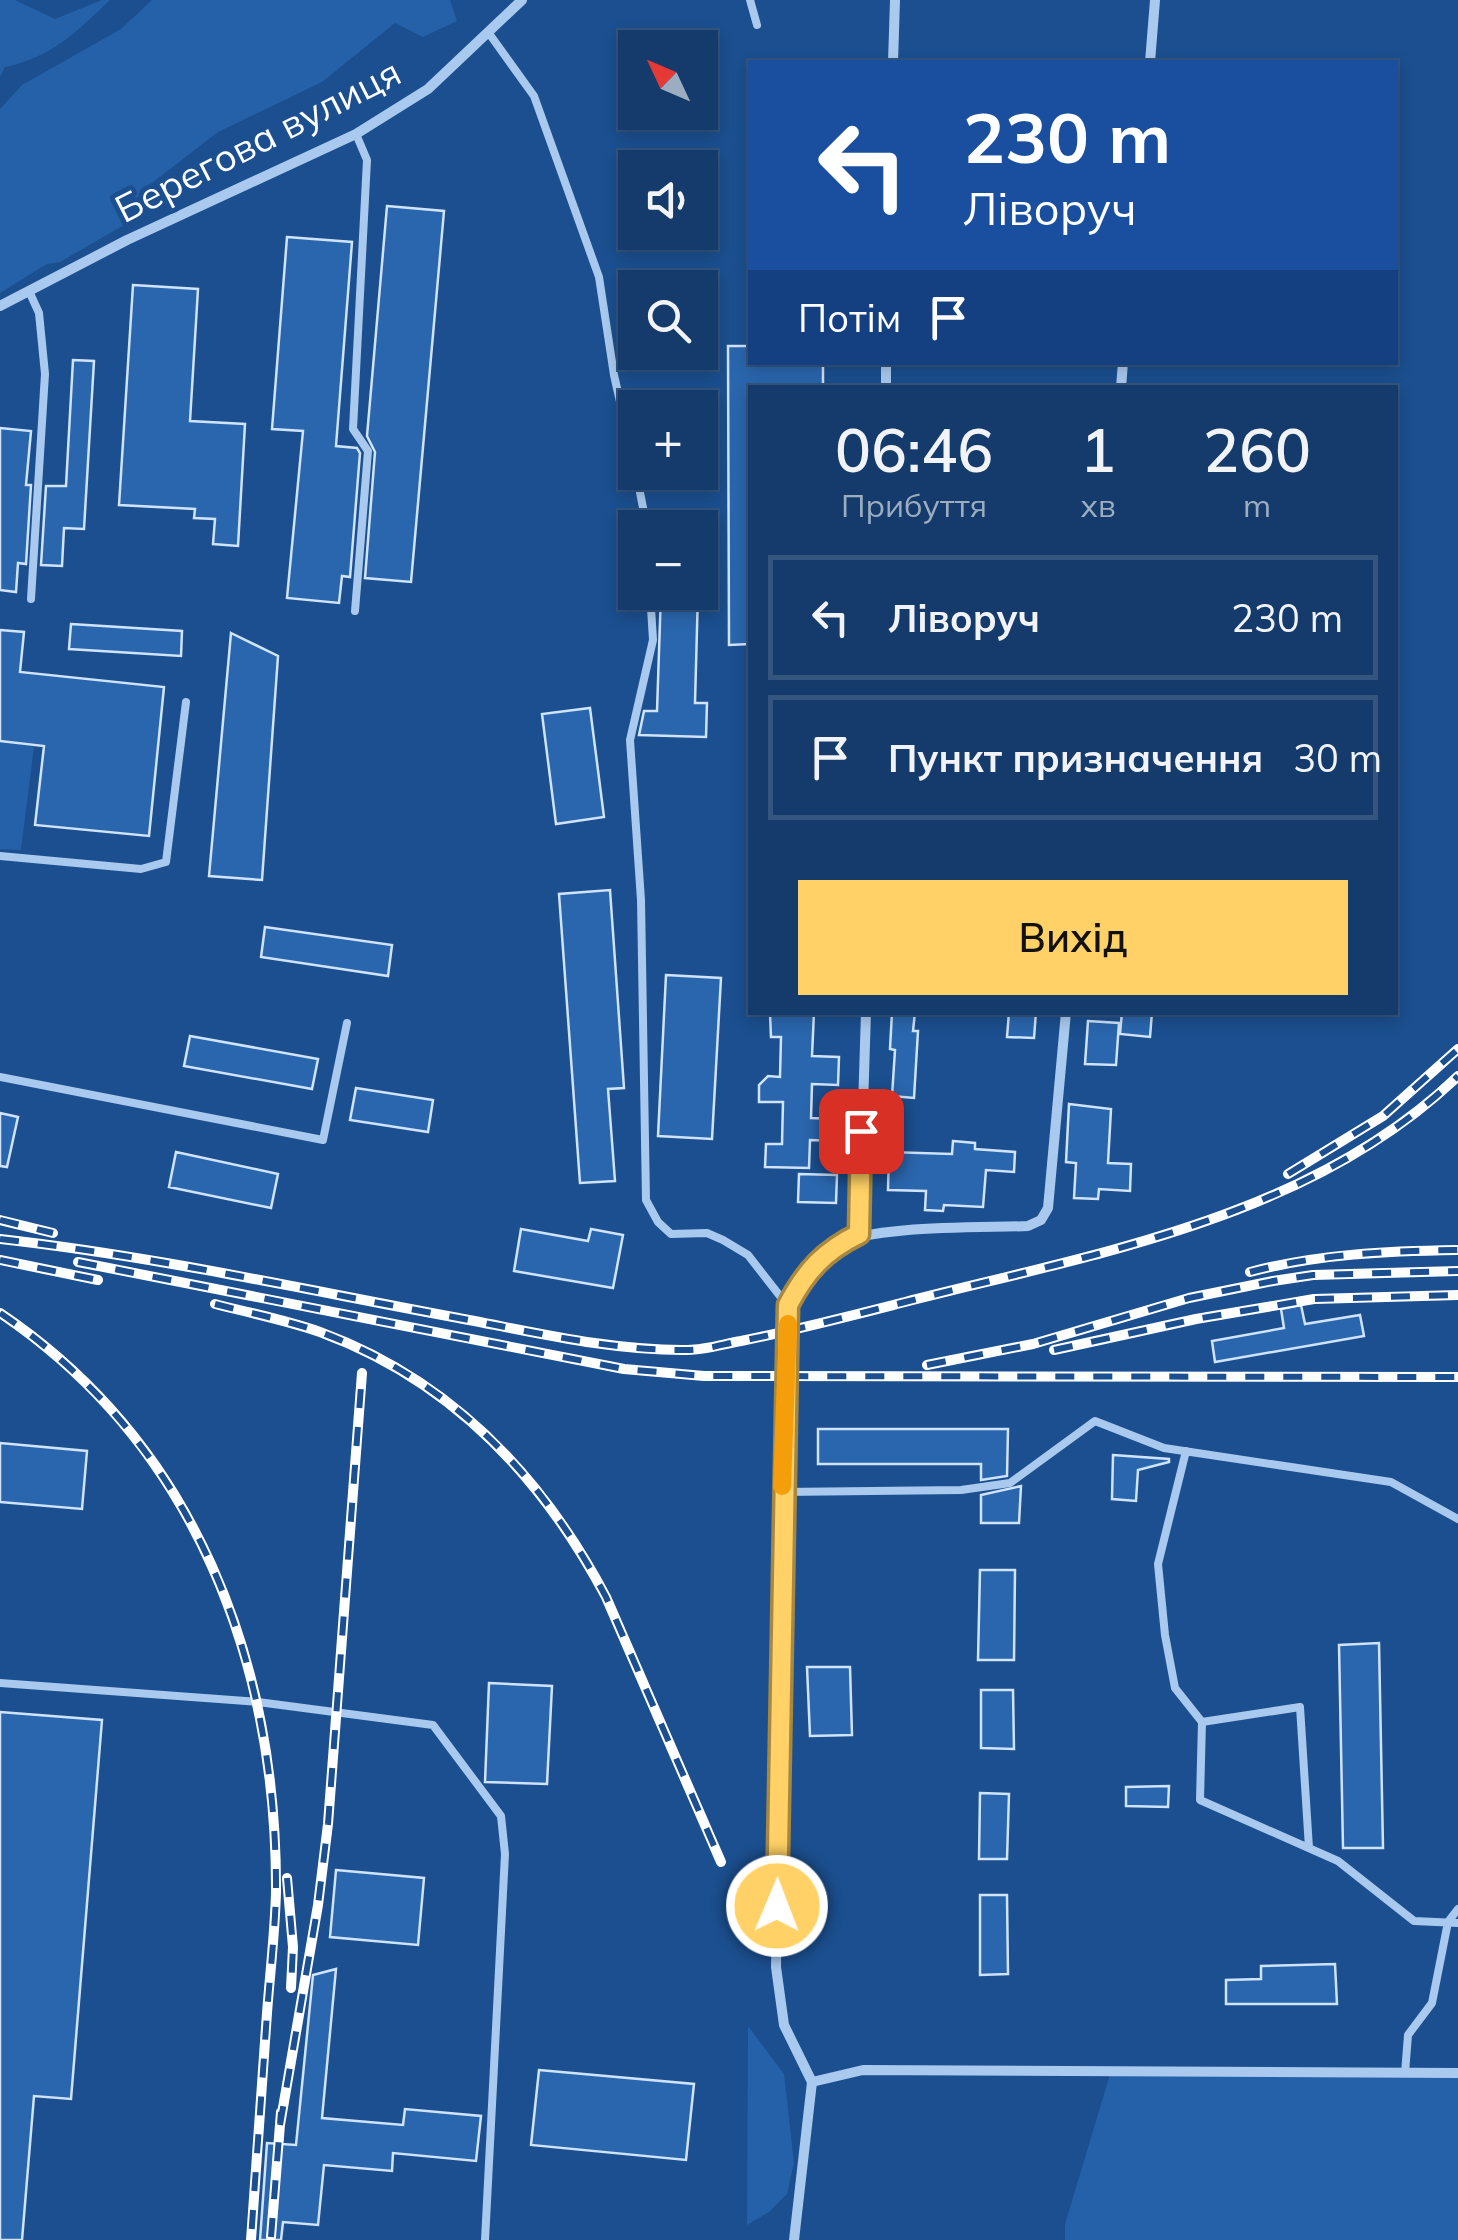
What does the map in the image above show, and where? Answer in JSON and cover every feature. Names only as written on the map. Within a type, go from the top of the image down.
[{"type":"street","name":"Берегова вулиця","points":[[0,306],[127,240],[356,134],[428,89],[522,0]]},
{"type":"street","points":[[893,60],[895,0]]},
{"type":"street","points":[[1150,60],[1155,0]]},
{"type":"street","points":[[859,1234],[866,1015]]},
{"type":"street","points":[[794,2240],[812,2082],[784,2025],[776,1967],[788,1305],[804,1276],[822,1256],[859,1234],[1028,1226],[1042,1220],[1048,1208],[1066,1015]]},
{"type":"street","points":[[812,2082],[863,2070],[1458,2073]]},
{"type":"lane","points":[[750,0],[756,25]]},
{"type":"lane","points":[[488,32],[534,96],[600,277],[618,392]]},
{"type":"lane","points":[[355,611],[368,451],[353,429],[367,160],[356,134]]},
{"type":"lane","points":[[29,291],[39,313],[46,374],[31,599]]},
{"type":"lane","points":[[651,610],[653,640],[630,740],[640,900],[646,1200],[658,1222],[671,1234],[708,1233],[748,1255],[788,1305]]},
{"type":"lane","points":[[0,856],[141,869],[166,862],[186,702]]},
{"type":"lane","points":[[0,1077],[323,1140],[347,1024]]},
{"type":"lane","points":[[782,1492],[961,1490],[1010,1484],[1095,1421],[1164,1448],[1391,1482],[1458,1519]]},
{"type":"lane","points":[[1186,1451],[1158,1564],[1175,1688],[1202,1722],[1200,1800],[1338,1861],[1414,1921],[1453,1922]]},
{"type":"lane","points":[[0,1684],[258,1702],[433,1724],[501,1816],[506,1854],[484,2240]]},
{"type":"lane","points":[[1202,1722],[1300,1707],[1309,1848]]},
{"type":"lane","points":[[1405,2074],[1408,2035],[1432,2002],[1458,1909]]},
{"type":"shaded area","points":[[0,0],[15,0],[55,19],[110,0],[63,42],[37,57],[5,67],[0,77]]},
{"type":"shaded area","points":[[152,0],[450,0],[457,21],[423,37],[395,23],[322,82],[218,132],[148,186],[150,210],[0,293],[0,109],[22,85],[121,29]]},
{"type":"shaded area","points":[[0,741],[34,747],[21,850],[0,849]]},
{"type":"shaded area","points":[[748,2026],[784,2074],[794,2163],[787,2194],[769,2212],[747,2225]]},
{"type":"shaded area","points":[[1111,2071],[1458,2071],[1458,2240],[1065,2240],[1065,2224]]},
{"type":"building","points":[[387,206],[444,211],[411,582],[365,578],[375,452],[367,436]]},
{"type":"building","points":[[287,237],[352,242],[336,446],[357,448],[360,453],[350,577],[342,576],[339,603],[287,598],[303,431],[272,429]]},
{"type":"building","points":[[133,285],[198,289],[190,421],[245,424],[238,546],[213,544],[215,519],[194,518],[195,509],[119,505]]},
{"type":"building","points":[[728,346],[748,346],[748,365],[823,365],[823,385],[748,385],[748,644],[729,645]]},
{"type":"building","points":[[73,360],[94,361],[84,529],[64,528],[62,566],[41,565],[46,486],[66,486]]},
{"type":"building","points":[[0,428],[31,431],[26,564],[18,563],[16,592],[0,590]]},
{"type":"building","points":[[660,610],[698,610],[695,703],[707,703],[706,737],[639,735],[644,711],[657,711]]},
{"type":"building","points":[[71,624],[182,631],[181,656],[69,649]]},
{"type":"building","points":[[0,630],[24,632],[20,672],[164,687],[149,836],[35,825],[44,746],[0,741]]},
{"type":"building","points":[[231,633],[278,656],[262,880],[209,876]]},
{"type":"building","points":[[590,708],[604,817],[556,824],[542,714]]},
{"type":"building","points":[[610,890],[624,1088],[608,1089],[615,1181],[580,1183],[559,894]]},
{"type":"building","points":[[265,927],[392,945],[388,976],[261,957]]},
{"type":"building","points":[[666,975],[721,978],[712,1139],[658,1136]]},
{"type":"building","points":[[770,1015],[814,1015],[812,1056],[839,1057],[838,1085],[812,1084],[811,1118],[836,1119],[835,1141],[810,1140],[809,1168],[765,1167],[766,1144],[782,1144],[783,1102],[759,1102],[759,1085],[768,1076],[780,1077],[781,1037],[771,1037]]},
{"type":"building","points":[[892,1015],[915,1015],[913,1031],[918,1031],[914,1098],[892,1096],[895,1050],[890,1049]]},
{"type":"building","points":[[1009,1015],[1036,1015],[1034,1038],[1007,1037]]},
{"type":"building","points":[[1122,1015],[1152,1015],[1150,1037],[1120,1034]]},
{"type":"building","points":[[1088,1021],[1119,1023],[1116,1065],[1085,1064]]},
{"type":"building","points":[[190,1036],[318,1059],[312,1089],[184,1066]]},
{"type":"building","points":[[356,1088],[433,1100],[428,1132],[350,1120]]},
{"type":"building","points":[[1069,1104],[1111,1109],[1108,1163],[1131,1164],[1130,1191],[1099,1189],[1098,1199],[1074,1198],[1076,1163],[1066,1162]]},
{"type":"building","points":[[0,1113],[18,1117],[7,1167],[0,1166]]},
{"type":"building","points":[[953,1141],[975,1143],[975,1149],[1015,1152],[1014,1172],[986,1170],[983,1207],[944,1205],[943,1211],[925,1210],[926,1191],[888,1190],[889,1152],[952,1154]]},
{"type":"building","points":[[176,1152],[278,1174],[271,1208],[169,1187]]},
{"type":"building","points":[[799,1174],[837,1175],[836,1203],[798,1202]]},
{"type":"building","points":[[521,1229],[588,1241],[591,1229],[623,1235],[613,1288],[514,1271]]},
{"type":"building","points":[[1301,1305],[1305,1324],[1360,1315],[1364,1336],[1215,1362],[1212,1341],[1284,1328],[1281,1309]]},
{"type":"building","points":[[818,1429],[1008,1429],[1007,1476],[981,1480],[981,1464],[818,1464]]},
{"type":"building","points":[[0,1443],[87,1451],[82,1509],[0,1502]]},
{"type":"building","points":[[1113,1455],[1169,1462],[1138,1470],[1136,1501],[1112,1499]]},
{"type":"building","points":[[1021,1486],[1019,1523],[981,1523],[981,1495]]},
{"type":"building","points":[[980,1570],[1015,1570],[1014,1660],[978,1660]]},
{"type":"building","points":[[1379,1643],[1383,1848],[1343,1848],[1339,1645]]},
{"type":"building","points":[[807,1667],[850,1667],[852,1735],[810,1736]]},
{"type":"building","points":[[489,1683],[552,1686],[547,1784],[485,1782]]},
{"type":"building","points":[[981,1690],[1013,1690],[1014,1749],[981,1748]]},
{"type":"building","points":[[0,1712],[102,1720],[71,2099],[34,2096],[22,2240],[0,2240]]},
{"type":"building","points":[[1169,1786],[1168,1807],[1126,1806],[1126,1787]]},
{"type":"building","points":[[980,1793],[1009,1794],[1007,1859],[979,1859]]},
{"type":"building","points":[[336,1870],[424,1878],[418,1945],[330,1937]]},
{"type":"building","points":[[980,1895],[1007,1895],[1008,1974],[980,1975]]},
{"type":"building","points":[[1335,1964],[1337,2004],[1226,2004],[1226,1980],[1261,1979],[1261,1966]]},
{"type":"building","points":[[336,1969],[322,2118],[403,2125],[405,2109],[481,2116],[476,2161],[393,2153],[392,2171],[324,2165],[318,2225],[283,2222],[281,2240],[260,2240],[267,2143],[296,2145],[313,1975]]},
{"type":"building","points":[[539,2070],[694,2084],[686,2160],[531,2145]]},
{"type":"railway","points":[[1288,1174],[1383,1116],[1458,1049]]},
{"type":"railway","points":[[0,1239],[171,1264],[570,1339],[629,1347],[701,1349],[803,1328],[1052,1266],[1198,1224],[1269,1197],[1336,1164],[1400,1124],[1458,1076]]},
{"type":"railway","points":[[0,1220],[53,1233]]},
{"type":"railway","points":[[1250,1272],[1353,1255],[1458,1250]]},
{"type":"railway","points":[[0,1260],[98,1280]]},
{"type":"railway","points":[[78,1262],[624,1369],[704,1376],[1458,1377]]},
{"type":"railway","points":[[927,1365],[1033,1344],[1189,1298],[1273,1281],[1313,1275],[1458,1271]]},
{"type":"railway","points":[[1054,1350],[1196,1319],[1314,1299],[1458,1295]]},
{"type":"railway","points":[[215,1304],[320,1332],[367,1352],[451,1405],[522,1473],[553,1511],[606,1597],[721,1862]]},
{"type":"railway","points":[[0,1313],[68,1366],[126,1427],[174,1494],[212,1566],[241,1643],[261,1723],[272,1807],[276,1892],[251,2240]]},
{"type":"railway","points":[[280,2125],[328,1824],[362,1373]]},
{"type":"railway","points":[[287,1878],[293,1947],[291,1988]]},
{"type":"railway","points":[[271,2237],[281,2112]]},
{"type":"slow traffic","points":[[782,1486],[788,1324]]},
{"type":"route","points":[[777,1906],[788,1305],[813,1266],[832,1247],[859,1234],[861,1131]]}]
